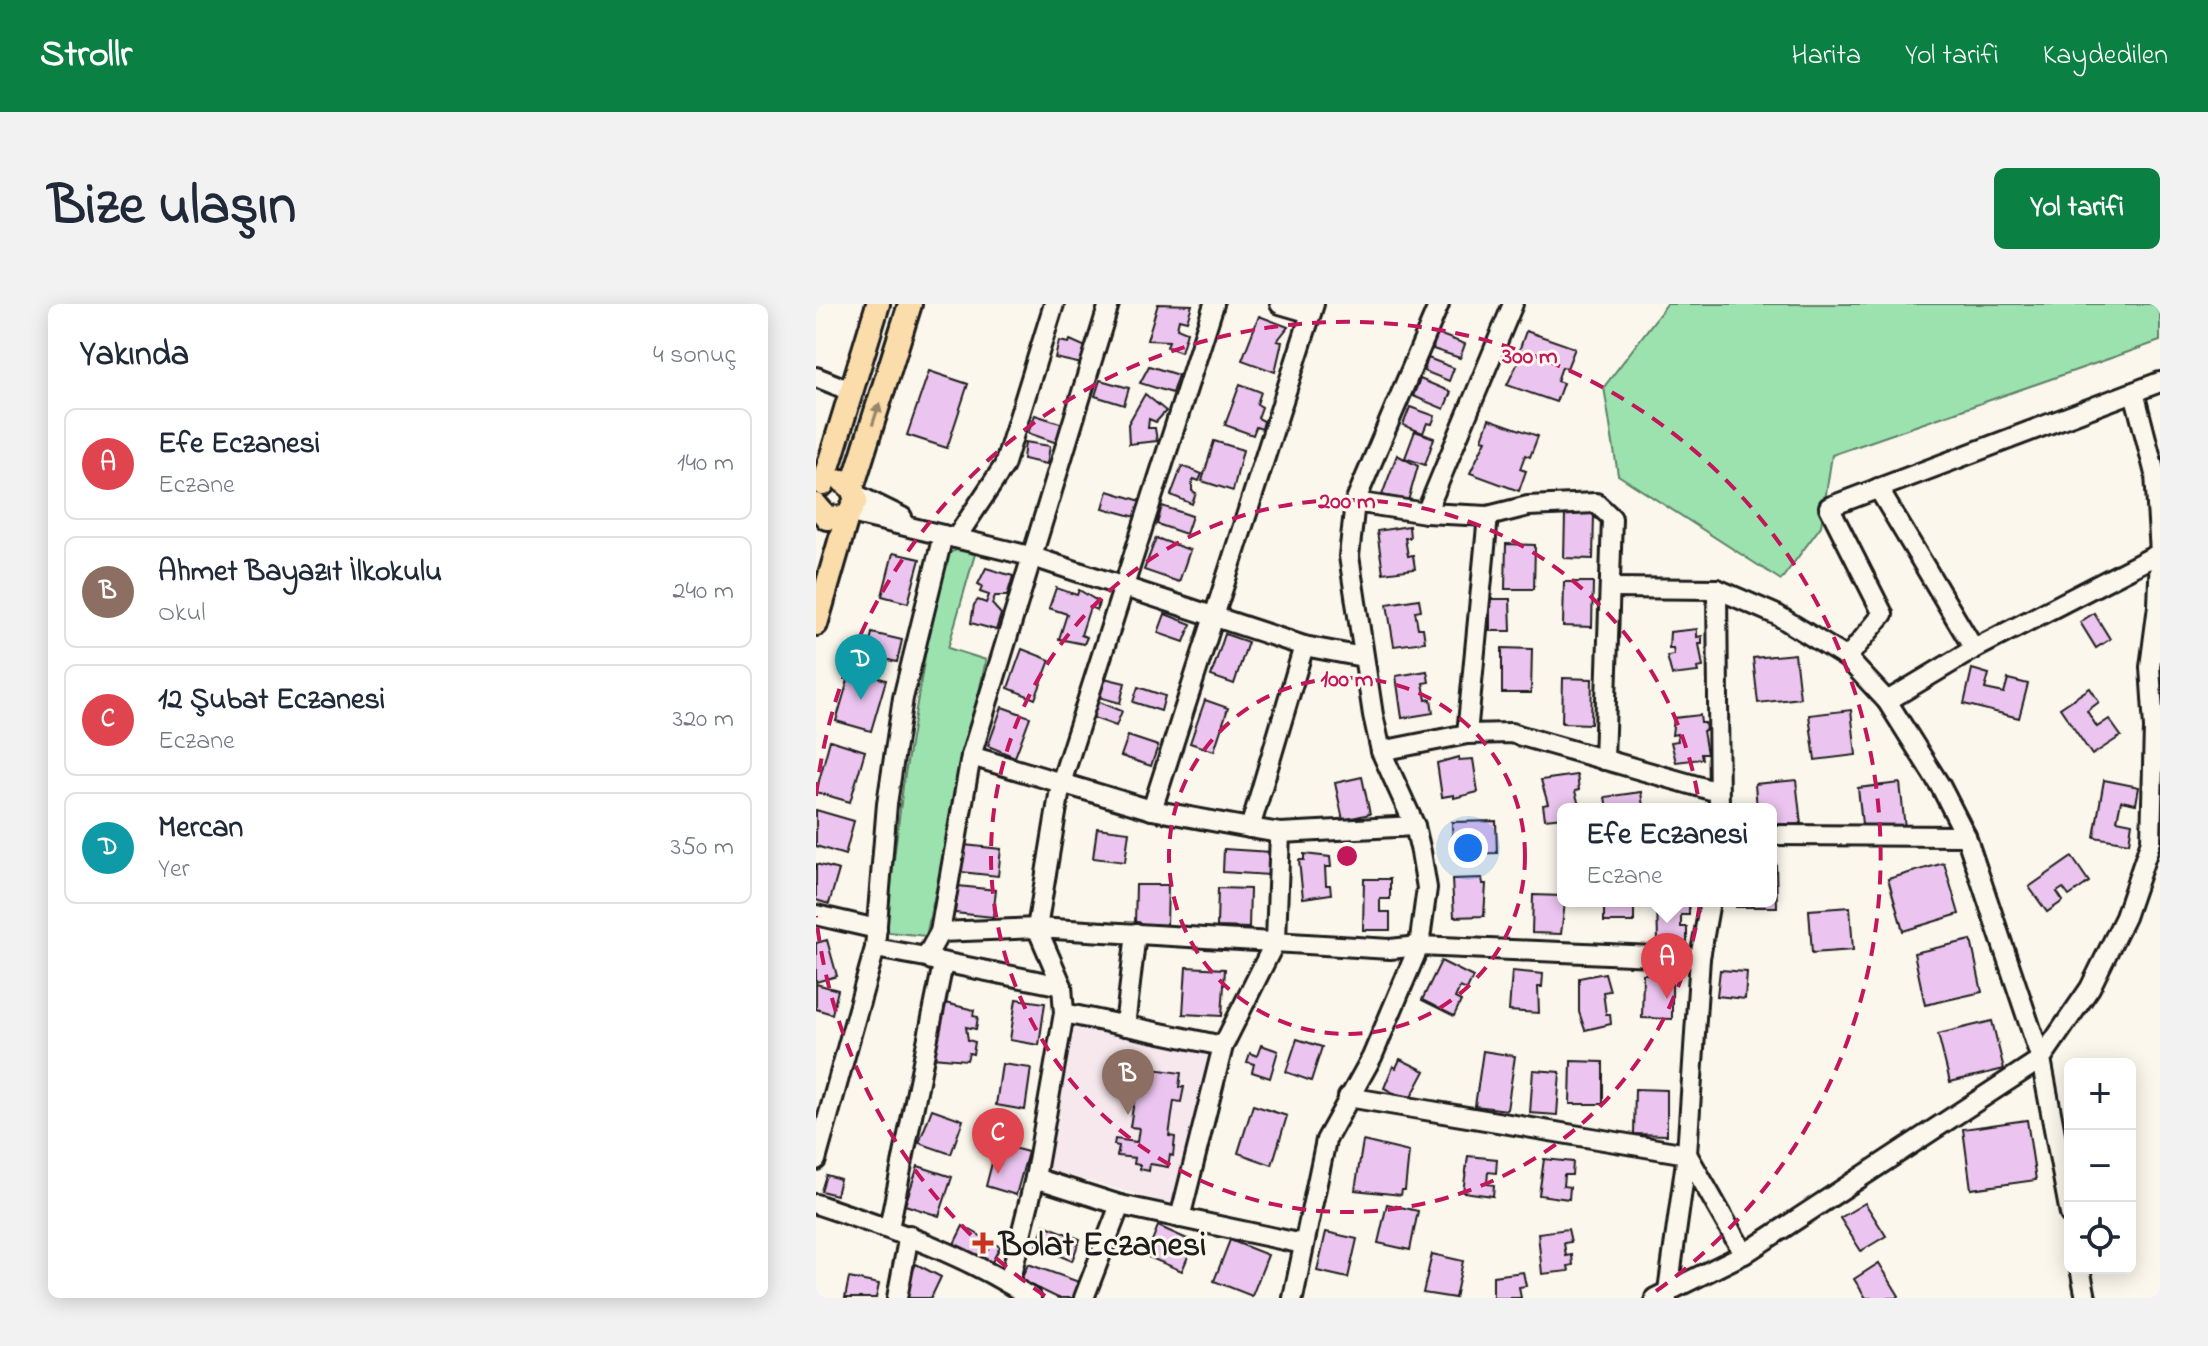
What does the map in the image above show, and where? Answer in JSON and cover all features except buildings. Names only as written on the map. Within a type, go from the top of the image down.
[{"type":"main road","points":[[851,503],[827,518],[817,499],[878,304]]},
{"type":"main road","points":[[816,624],[910,304]]},
{"type":"main road","points":[[817,499],[842,481],[851,503]]},
{"type":"street","points":[[816,1160],[876,938],[887,804],[903,698],[943,535],[1004,466],[1054,304]]},
{"type":"street","points":[[889,1228],[971,756],[1109,304]]},
{"type":"street","points":[[1009,1283],[1035,1178],[1064,1013],[1062,986],[1037,928],[1061,783],[1214,304]]},
{"type":"street","points":[[1152,810],[1312,308],[1280,304]]},
{"type":"street","points":[[1299,1297],[1303,1244],[1326,1140],[1372,1057],[1419,946],[1427,888],[1415,826],[1381,751],[1363,657],[1349,556],[1355,502],[1439,304]]},
{"type":"street","points":[[1426,513],[1513,304]]},
{"type":"street","points":[[816,377],[851,391]]},
{"type":"street","points":[[1847,658],[1883,614],[1829,507],[2160,382]]},
{"type":"street","points":[[1663,1297],[1744,1254],[2041,1059],[2090,988],[2125,917],[2151,841],[2160,553],[2155,474],[2134,392]]},
{"type":"street","points":[[1878,488],[1974,649]]},
{"type":"street","points":[[1355,502],[1426,513],[1488,516],[1528,506],[1596,503],[1612,518],[1604,760]]},
{"type":"street","points":[[851,503],[943,535],[1030,556],[1304,646],[1363,657]]},
{"type":"street","points":[[1467,734],[1488,516]]},
{"type":"street","points":[[1887,701],[1974,649],[2160,553]]},
{"type":"street","points":[[1610,588],[1717,589],[1777,615],[1847,658],[1887,701],[1941,787],[1966,836],[2041,1059],[2068,1202]]},
{"type":"street","points":[[1381,751],[1467,734],[1511,733],[1604,760],[1719,801],[1717,589]]},
{"type":"street","points":[[1250,828],[1304,646]]},
{"type":"street","points":[[971,756],[1152,810],[1280,833],[1415,826]]},
{"type":"street","points":[[1180,1218],[1223,1046],[1276,940],[1280,833]]},
{"type":"street","points":[[1777,835],[1966,836]]},
{"type":"street","points":[[1663,1297],[1687,1154],[1700,958],[1709,907]]},
{"type":"street","points":[[816,915],[935,960],[1062,986]]},
{"type":"street","points":[[940,932],[1037,928],[1390,949],[1419,946],[1700,958]]},
{"type":"street","points":[[1125,1026],[1136,933]]},
{"type":"street","points":[[1064,1013],[1223,1046]]},
{"type":"street","points":[[1348,1097],[1687,1154]]},
{"type":"street","points":[[1687,1154],[1744,1254]]},
{"type":"street","points":[[1035,1178],[1120,1205],[1303,1244]]},
{"type":"street","points":[[816,1204],[909,1235],[1009,1283],[1031,1298]]},
{"type":"street","points":[[1084,1298],[1120,1205]]},
{"type":"street","points":[[897,1298],[909,1235]]},
{"type":"street","points":[[2081,1274],[2086,1298]]},
{"type":"shaded area","points":[[1078,1023],[1212,1050],[1212,1061],[1175,1205],[1049,1170],[1070,1026]]},
{"type":"green space","points":[[1667,304],[2160,304],[2160,341],[1832,455],[1821,526],[1781,580],[1618,475],[1604,387]]},
{"type":"green space","points":[[957,550],[975,554],[948,648],[986,660],[926,936],[888,932],[886,925],[903,786],[940,567],[951,552]]},
{"type":"place","name":"Mercan","points":[[861,700]]},
{"type":"place","name":"Efe Eczanesi","points":[[1667,999]]},
{"type":"place","name":"Ahmet Bayazıt İlkokulu","points":[[1128,1115]]},
{"type":"place","name":"12 Şubat Eczanesi","points":[[998,1174]]},
{"type":"place","name":"Bolat Eczanesi","points":[[983,1243]]}]
